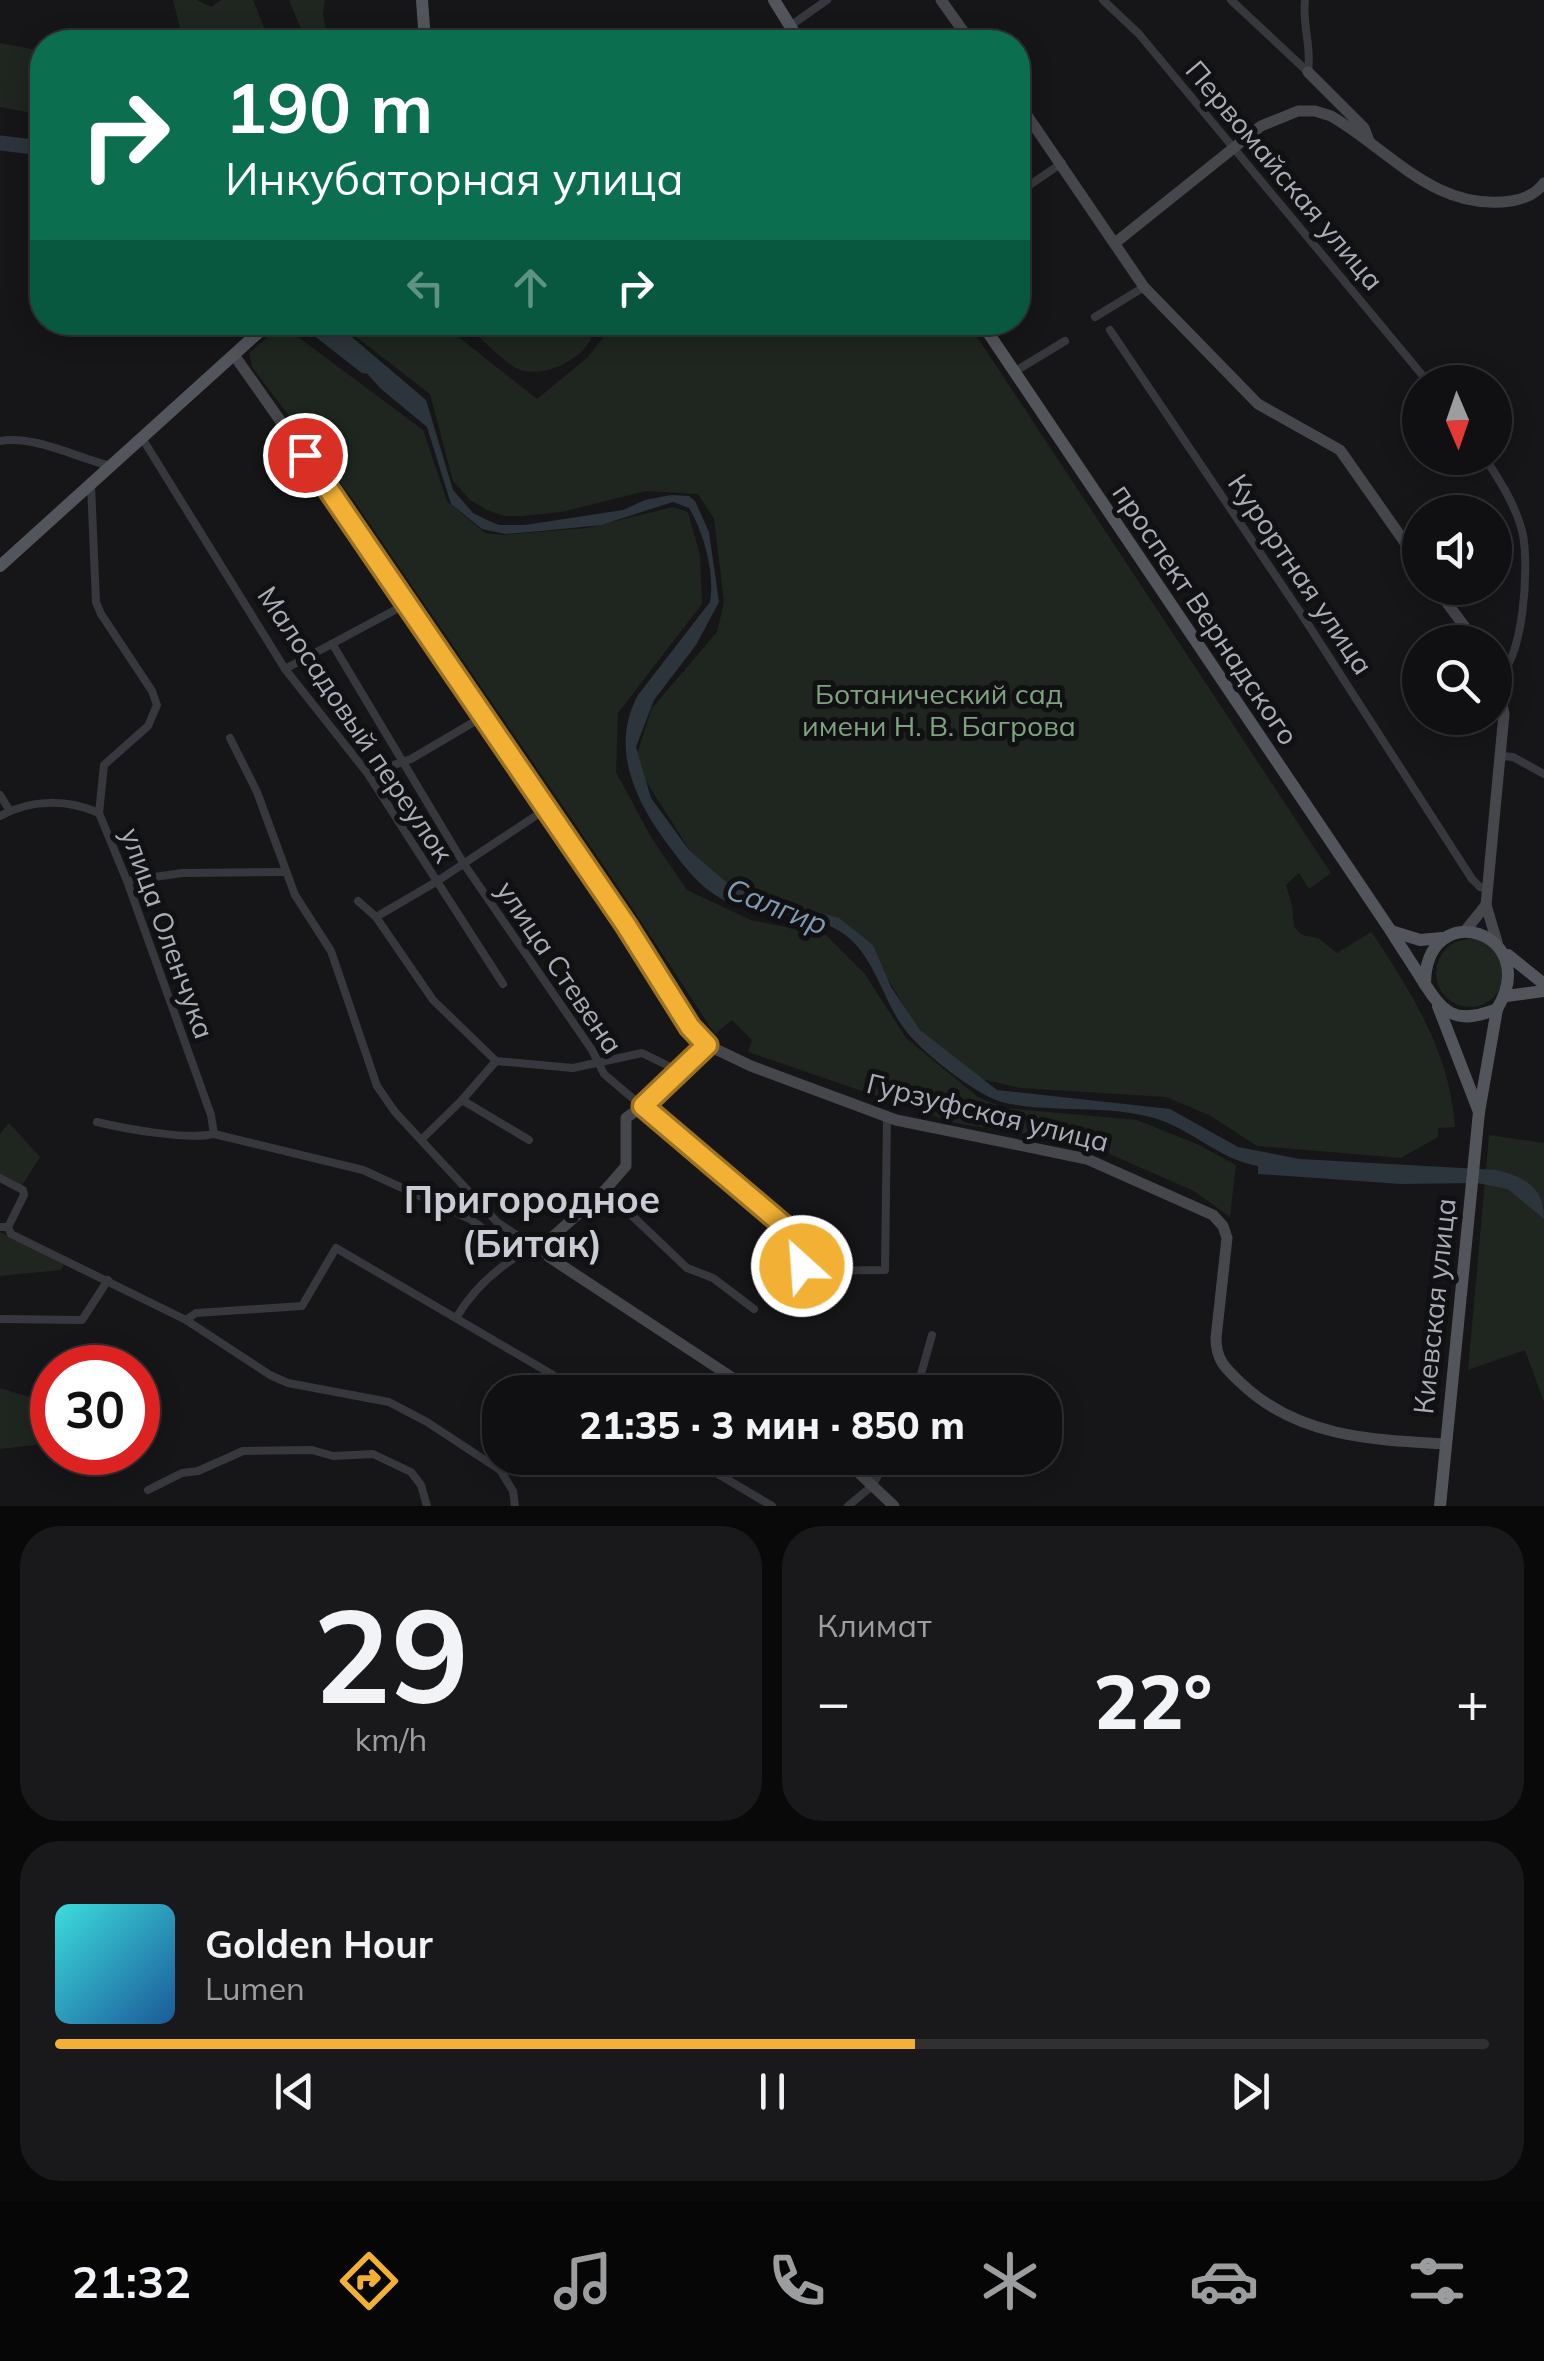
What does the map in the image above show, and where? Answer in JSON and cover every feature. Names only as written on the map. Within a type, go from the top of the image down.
[{"type":"main road","points":[[422,0],[424,30]]},
{"type":"main road","points":[[774,0],[792,30]]},
{"type":"main road","points":[[941,0],[961,30]]},
{"type":"main road","points":[[1308,72],[1364,128],[1371,145]]},
{"type":"main road","points":[[1115,243],[1261,126],[1298,111],[1315,110],[1332,116],[1420,181],[1459,198],[1484,202],[1518,200],[1534,194],[1544,183]]},
{"type":"main road","points":[[1030,118],[1144,287],[1258,404],[1340,450],[1402,538]]},
{"type":"main road","points":[[0,566],[256,335]]},
{"type":"main road","name":"проспект Вернадского","points":[[990,335],[1426,985]]},
{"type":"main road","name":"Гурзуфская улица","points":[[234,355],[408,603],[626,925],[690,1027],[707,1045],[751,1066],[887,1117],[1086,1159],[1213,1216],[1223,1226],[1227,1243],[1216,1338],[1220,1363],[1248,1389],[1300,1423],[1326,1432],[1446,1444]]},
{"type":"main road","points":[[1465,931],[1486,904],[1489,889],[1503,735]]},
{"type":"main road","points":[[1486,904],[1497,942]]},
{"type":"main road","points":[[1391,931],[1420,940],[1465,931],[1484,934],[1544,987]]},
{"type":"main road","points":[[1444,938],[1432,951],[1426,967],[1426,985],[1436,1004],[1456,1016],[1480,1016],[1497,1009],[1511,980],[1508,955]]},
{"type":"main road","points":[[1506,996],[1544,987]]},
{"type":"main road","name":"Киевская улица","points":[[1436,1004],[1456,1045],[1479,1112]]},
{"type":"main road","name":"Киевская улица","points":[[1440,1506],[1479,1112],[1497,1009]]},
{"type":"main road","points":[[707,1045],[626,1118],[626,1166],[549,1240],[548,1257],[728,1375]]},
{"type":"main road","points":[[861,1475],[894,1506]]},
{"type":"street","points":[[790,26],[826,0]]},
{"type":"street","name":"Первомайская улица","points":[[1102,0],[1139,34],[1414,365]]},
{"type":"street","points":[[1231,0],[1308,72]]},
{"type":"street","points":[[1302,2],[1312,52],[1308,72]]},
{"type":"street","points":[[1030,185],[1062,162]]},
{"type":"street","points":[[1096,317],[1144,287]]},
{"type":"street","name":"Курортная улица","points":[[1110,330],[1304,618],[1472,879],[1489,889]]},
{"type":"street","points":[[1014,372],[1065,341]]},
{"type":"street","name":"Малосадовый переулок","points":[[142,438],[285,670],[368,774],[502,984]]},
{"type":"street","points":[[0,440],[28,442],[111,466]]},
{"type":"street","points":[[1495,475],[1512,505],[1522,534],[1525,564],[1512,662]]},
{"type":"street","name":"улица Оленчука","points":[[91,484],[96,602],[152,690],[157,705],[148,726],[100,772],[99,813],[127,881],[211,1116],[214,1134]]},
{"type":"street","points":[[285,670],[408,603]]},
{"type":"street","name":"улица Стевена","points":[[332,645],[464,864],[604,1074],[796,1236],[806,1271],[886,1270],[887,1117]]},
{"type":"street","points":[[368,774],[402,764],[484,716]]},
{"type":"street","points":[[230,738],[274,833],[284,872],[331,951],[377,1086],[395,1112],[497,1222],[548,1257]]},
{"type":"street","points":[[1502,756],[1513,757],[1544,774]]},
{"type":"street","points":[[0,795],[10,811]]},
{"type":"street","points":[[0,816],[61,802],[99,813]]},
{"type":"street","points":[[376,917],[546,809]]},
{"type":"street","points":[[127,881],[182,874],[284,872]]},
{"type":"street","points":[[358,901],[376,917],[433,1000],[496,1061],[573,1068],[642,1053],[681,1072]]},
{"type":"street","points":[[422,1139],[496,1061]]},
{"type":"street","points":[[462,1100],[529,1140]]},
{"type":"street","points":[[97,1122],[200,1137],[214,1134],[363,1170],[470,1219],[517,1253]]},
{"type":"street","points":[[0,1178],[24,1195],[4,1227],[12,1234],[186,1320],[270,1375],[288,1383],[389,1402],[426,1422],[500,1470],[513,1491],[515,1506]]},
{"type":"street","points":[[604,1190],[686,1268],[713,1278],[754,1309]]},
{"type":"street","points":[[517,1253],[522,1239]]},
{"type":"street","points":[[456,1318],[476,1288],[517,1253],[549,1240]]},
{"type":"street","points":[[186,1320],[196,1313],[302,1306],[336,1248],[553,1375]]},
{"type":"street","points":[[0,1319],[82,1320],[108,1280]]},
{"type":"street","points":[[921,1375],[932,1334]]},
{"type":"street","points":[[148,1490],[182,1473],[243,1452],[312,1450],[333,1456],[373,1454],[411,1472],[421,1485],[426,1506]]},
{"type":"street","points":[[720,1475],[772,1506]]},
{"type":"street","points":[[848,1506],[872,1486],[878,1475]]},
{"type":"green space","points":[[173,0],[197,0],[211,7],[221,0],[253,0],[265,30],[180,30]]},
{"type":"green space","points":[[289,0],[325,0],[326,30],[301,29]]},
{"type":"green space","points":[[0,43],[30,49],[30,113],[0,107]]},
{"type":"green space","points":[[270,335],[295,335],[423,430],[447,501],[485,533],[587,528],[673,507],[688,512],[700,555],[702,604],[618,713],[616,772],[651,837],[687,890],[751,920],[826,935],[865,974],[906,1038],[978,1097],[1004,1108],[1137,1120],[1236,1165],[1230,1217],[1194,1191],[1089,1145],[955,1123],[748,1052],[752,1040],[732,1020],[715,1034],[354,501],[252,367],[249,353]]},
{"type":"green space","name":"Ботанический сад имени Н. В. Багрова","points":[[354,335],[456,335],[537,399],[588,357],[605,335],[976,335],[1331,873],[1309,889],[1299,873],[1286,885],[1294,927],[1302,935],[1318,938],[1337,953],[1373,934],[1415,1002],[1437,1049],[1452,1100],[1455,1127],[1438,1128],[1438,1137],[1401,1158],[1257,1146],[1209,1115],[1166,1097],[1020,1088],[981,1079],[942,1053],[918,1029],[887,978],[838,920],[726,883],[692,854],[646,781],[637,754],[652,708],[717,632],[724,602],[714,519],[698,494],[646,491],[562,512],[523,516],[504,516],[487,510],[470,500],[453,481],[430,394]]},
{"type":"green space","points":[[477,335],[593,335],[578,355],[542,371],[518,369]]},
{"type":"green space","points":[[1470,939],[1483,941],[1494,949],[1502,960],[1502,986],[1494,997],[1483,1005],[1470,1007],[1457,1005],[1446,997],[1438,986],[1436,973],[1438,960],[1446,949],[1457,941]]},
{"type":"green space","points":[[9,1123],[40,1157],[21,1187],[0,1176],[0,1134]]},
{"type":"green space","points":[[1489,1135],[1544,1143],[1544,1402],[1525,1350],[1468,1370]]},
{"type":"green space","points":[[0,1232],[65,1263],[61,1270],[0,1276]]},
{"type":"green space","points":[[0,1388],[30,1397],[30,1446],[0,1449]]},
{"type":"water","points":[[333,335],[350,335],[426,400],[453,490],[473,513],[499,525],[525,525],[623,510],[671,495],[689,496],[695,501],[709,532],[719,602],[696,645],[654,700],[636,747],[651,798],[689,850],[733,888],[839,918],[873,945],[891,987],[920,1030],[997,1090],[1170,1109],[1238,1147],[1300,1159],[1497,1170],[1517,1177],[1537,1192],[1544,1219],[1508,1189],[1477,1183],[1401,1184],[1258,1174],[1258,1166],[1233,1159],[1163,1121],[1124,1112],[1005,1103],[956,1076],[902,1026],[864,954],[853,942],[816,921],[744,907],[714,894],[662,837],[640,799],[627,758],[629,716],[638,695],[710,602],[707,554],[689,508],[673,502],[601,525],[542,531],[505,534],[482,529],[451,504],[427,427],[380,388]]},
{"type":"waterway","name":"Салгир","points":[[0,143],[30,147]]},
{"type":"waterway","name":"Салгир","points":[[326,335],[365,366]]},
{"type":"district","name":"Пригородное (Битак)","points":[[532,1221]]},
{"type":"route","points":[[305,455],[626,925],[690,1027],[707,1045],[643,1106],[796,1236],[802,1266]]}]
